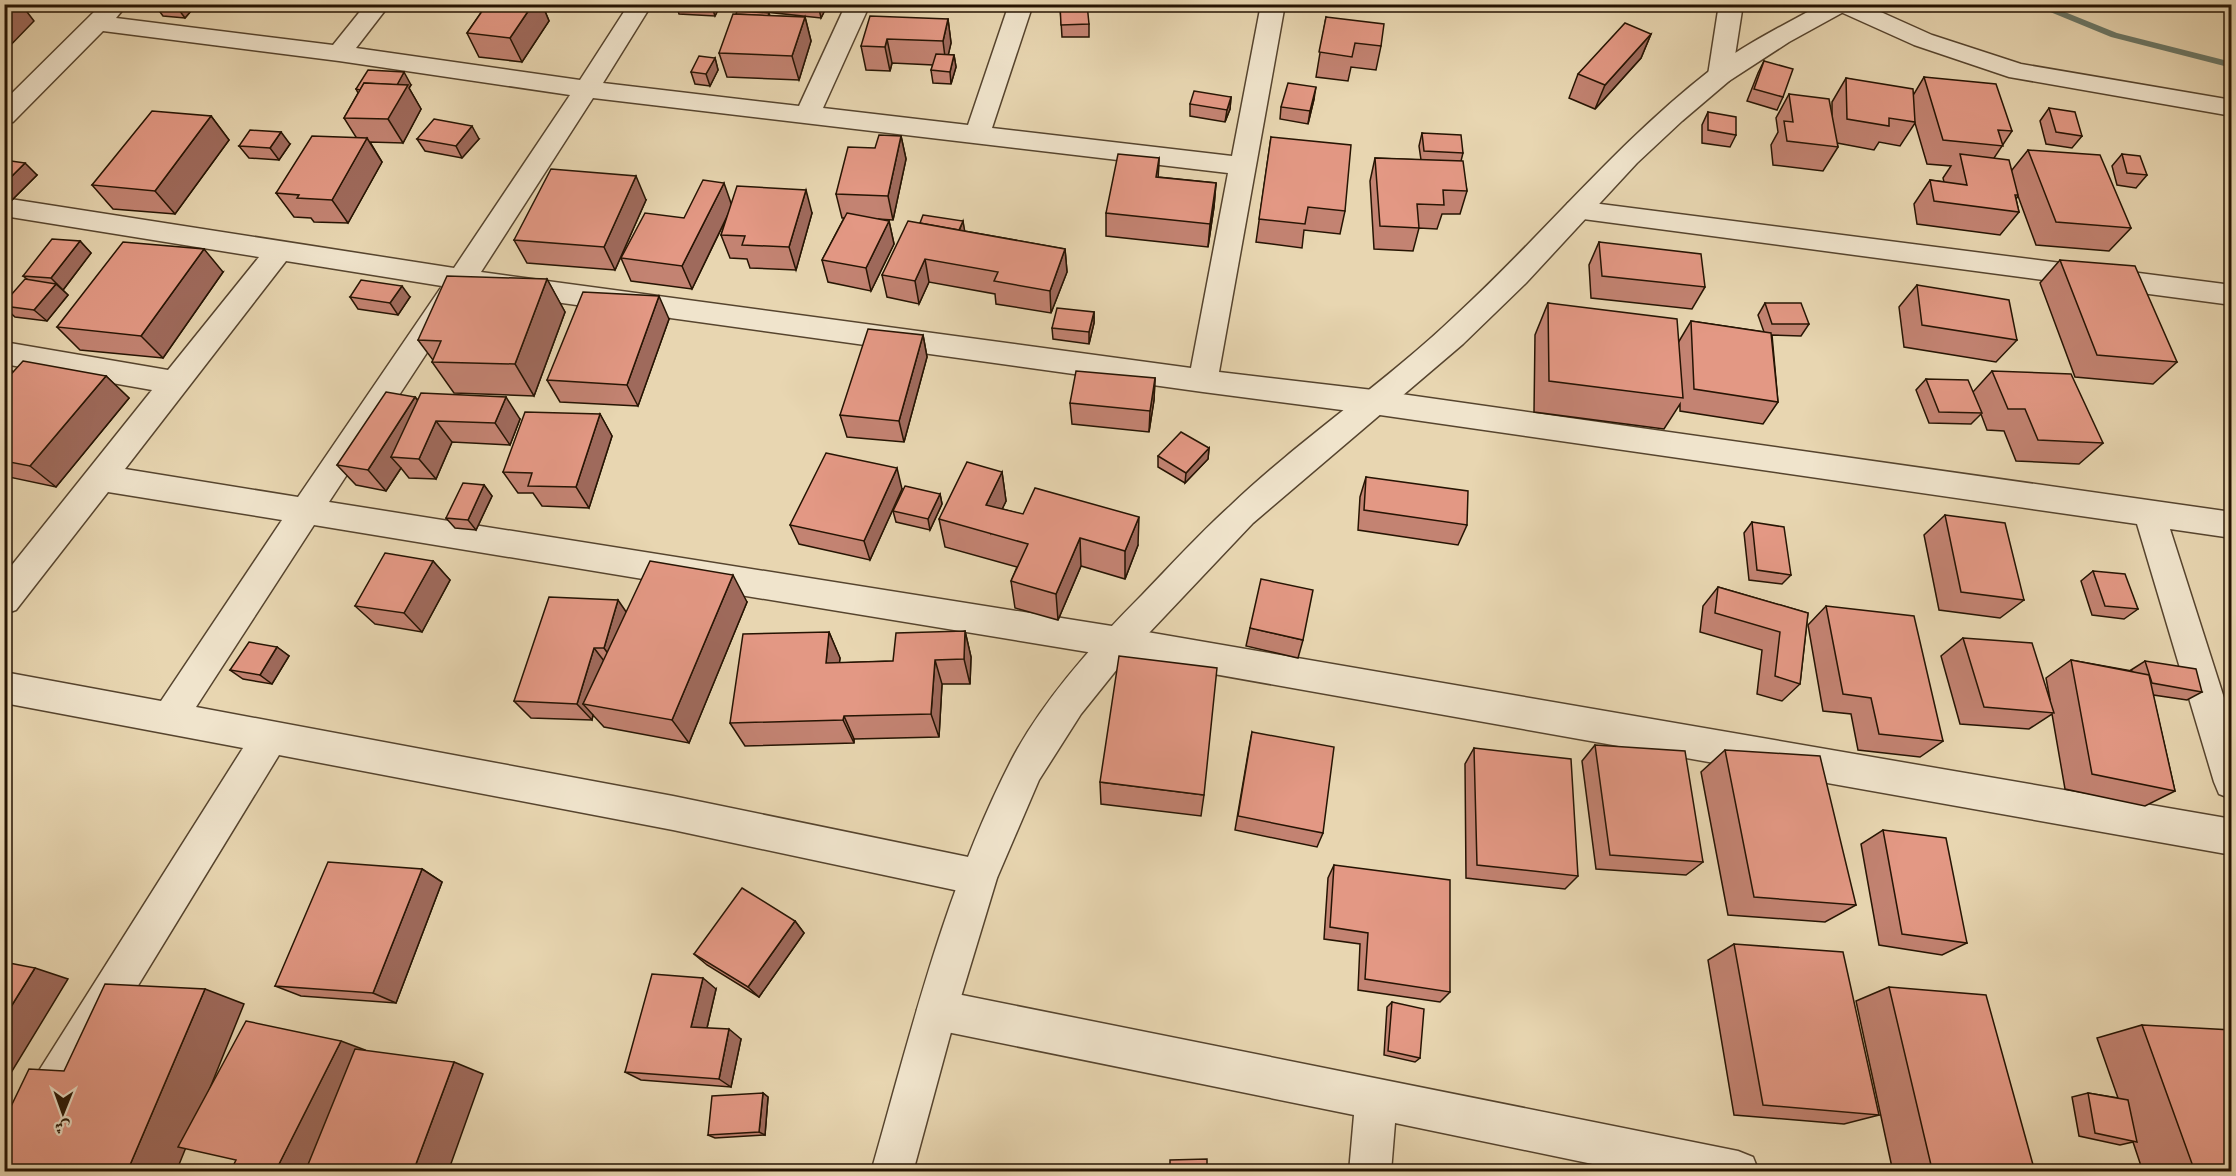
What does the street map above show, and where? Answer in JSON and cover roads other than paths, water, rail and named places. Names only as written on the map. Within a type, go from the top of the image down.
[{"type":"street","points":[[4,116],[116,4]]},
{"type":"street","points":[[339,53],[379,4]]},
{"type":"street","points":[[169,718],[304,510],[461,279],[641,4]]},
{"type":"street","points":[[807,115],[858,4]]},
{"type":"street","points":[[977,135],[1021,4]]},
{"type":"street","points":[[1203,381],[1273,4]]},
{"type":"street","points":[[1720,75],[1731,4]]},
{"type":"street","points":[[892,1172],[937,1010],[978,877],[1026,769],[1069,703],[1118,642],[1242,514],[1453,336],[1516,276],[1577,210],[1651,136],[1720,75],[1780,37],[1842,4],[1923,40],[2019,71],[2232,108]]},
{"type":"street","points":[[97,23],[339,53],[587,89],[1242,166]]},
{"type":"street","points":[[4,207],[461,279],[1203,381],[1373,402],[2232,525]]},
{"type":"street","points":[[1577,210],[2232,295]]},
{"type":"street","points":[[4,600],[280,250]]},
{"type":"street","points":[[4,353],[177,382]]},
{"type":"street","points":[[101,478],[1118,642],[2232,837]]},
{"type":"street","points":[[2149,512],[2232,782]]},
{"type":"street","points":[[4,687],[673,813],[978,877]]},
{"type":"street","points":[[4,1165],[270,737]]},
{"type":"street","points":[[937,1010],[1738,1172]]},
{"type":"street","points":[[1370,1172],[1376,1099]]},
{"type":"waterway","points":[[2035,4],[2114,35],[2232,65]]}]
